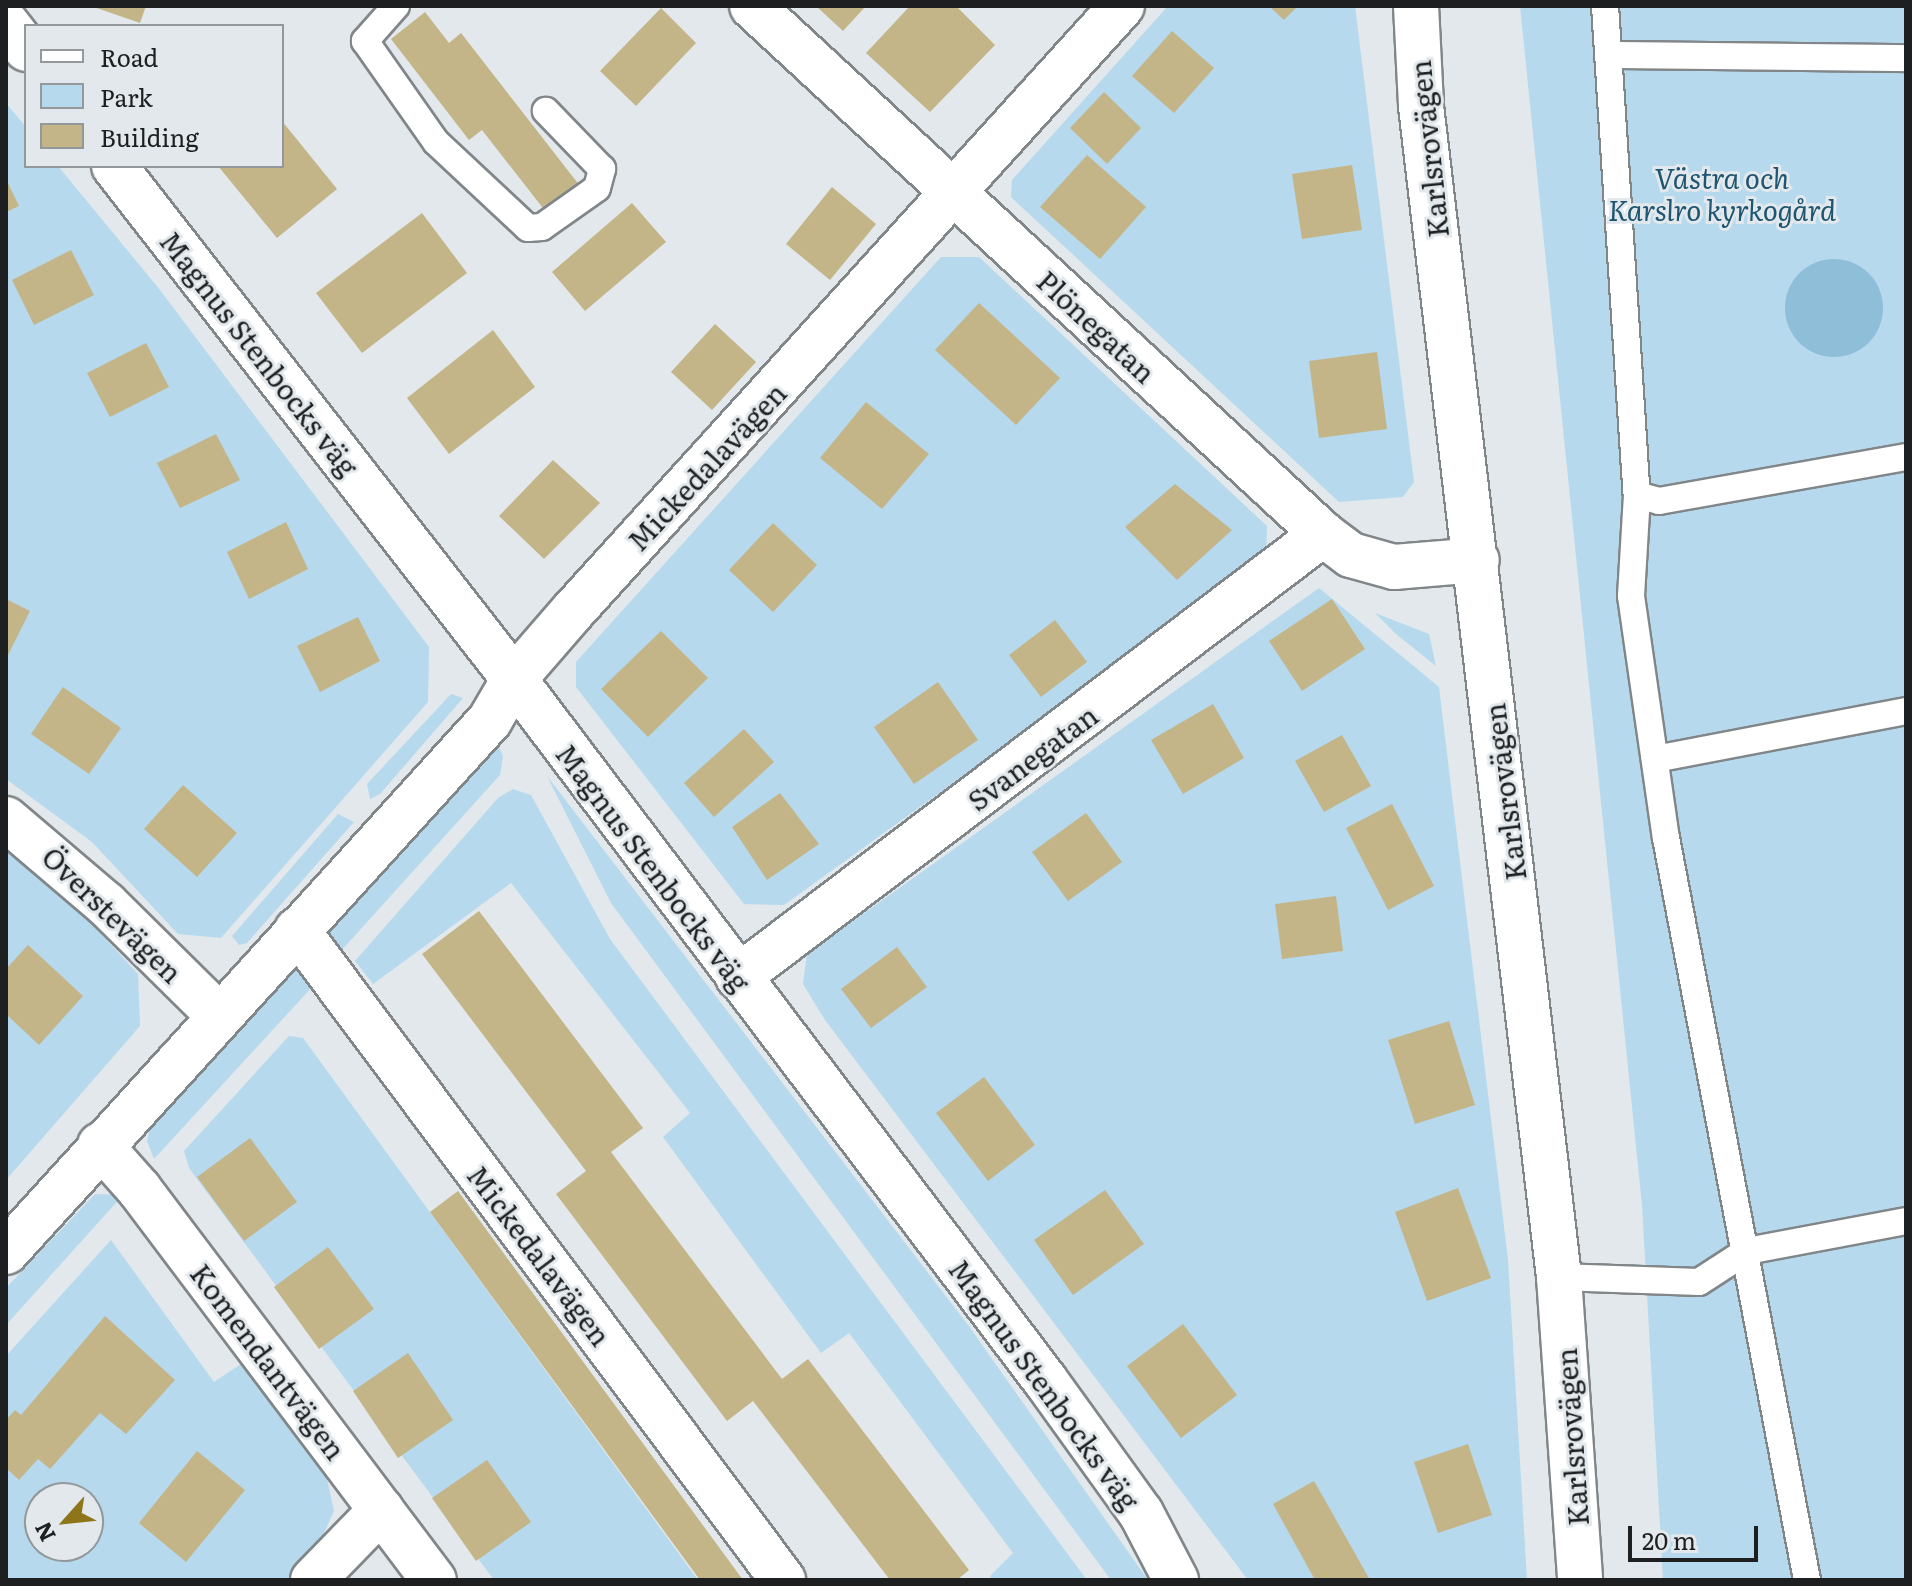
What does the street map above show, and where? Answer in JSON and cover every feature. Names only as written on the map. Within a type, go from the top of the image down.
[{"type":"street","name":"Plönegatan","points":[[752,6],[1323,534],[1351,555],[1394,567],[1477,560]]},
{"type":"street","name":"Mickedalavägen","points":[[6,1252],[217,1014],[490,720],[514,679],[1122,6]]},
{"type":"street","name":"Karlsrovägen","points":[[1416,6],[1421,106],[1477,560],[1559,1277],[1580,1580]]},
{"type":"street","points":[[6,23],[24,46]]},
{"type":"street","name":"Magnus Stenbocks väg","points":[[116,168],[514,679],[1045,1380],[1141,1513],[1176,1580]]},
{"type":"street","name":"Svanegatan","points":[[738,977],[1323,534]]},
{"type":"street","name":"Överstevägen","points":[[6,819],[106,904],[217,1014]]},
{"type":"street","name":"Mickedalavägen","points":[[297,930],[783,1580]]},
{"type":"street","name":"Komendantvägen","points":[[100,1145],[139,1189],[434,1580]]},
{"type":"street","points":[[313,1580],[381,1510]]},
{"type":"lane","points":[[396,6],[365,41],[436,142],[528,228],[542,227],[597,188],[602,169],[546,111]]},
{"type":"lane","points":[[1605,6],[1637,495],[1631,596],[1655,759],[1807,1580]]},
{"type":"lane","points":[[1608,55],[1906,58]]},
{"type":"lane","points":[[1637,495],[1659,501],[1906,457]]},
{"type":"lane","points":[[1655,759],[1906,711]]},
{"type":"lane","points":[[1559,1277],[1699,1282],[1747,1251],[1906,1221]]},
{"type":"green space","points":[[1168,6],[1355,6],[1414,482],[1403,497],[1339,502],[1011,197],[1012,180]]},
{"type":"green space","name":"Västra och Karslro kyrkogård","points":[[1520,6],[1906,6],[1906,1580],[1663,1580],[1642,1205]]},
{"type":"green space","points":[[6,103],[24,125],[24,168],[60,168],[160,290],[429,647],[428,702],[221,938],[178,934],[92,842],[6,779]]},
{"type":"green space","points":[[941,257],[979,257],[1267,526],[1266,557],[784,905],[744,904],[576,687],[576,662]]},
{"type":"green space","points":[[1319,588],[1439,687],[1508,1260],[1527,1580],[1248,1580],[825,1020],[803,984],[807,954]]},
{"type":"green space","points":[[1375,613],[1429,634],[1436,666],[1396,634]]},
{"type":"green space","points":[[451,694],[463,698],[380,794],[370,799],[367,784]]},
{"type":"green space","points":[[497,743],[503,756],[500,775],[340,952],[329,936],[331,924]]},
{"type":"green space","points":[[547,776],[968,1325],[1148,1580],[1111,1580],[611,903]]},
{"type":"green space","points":[[513,789],[531,795],[610,939],[1087,1580],[992,1580],[990,1576],[1013,1553],[849,1333],[821,1353],[663,1137],[690,1113],[511,883],[373,984],[355,961],[498,798]]},
{"type":"green space","points":[[338,814],[354,822],[247,943],[239,945],[232,936]]},
{"type":"green space","points":[[6,849],[50,879],[138,974],[140,1026],[6,1180]]},
{"type":"green space","points":[[299,959],[313,986],[154,1159],[147,1141],[151,1124]]},
{"type":"green space","points":[[289,1036],[303,1038],[698,1580],[494,1580],[189,1168],[184,1151]]},
{"type":"green space","points":[[95,1194],[123,1195],[6,1325],[6,1288]]},
{"type":"green space","points":[[111,1240],[214,1382],[247,1360],[326,1474],[334,1511],[319,1544],[287,1580],[6,1580],[6,1356]]},
{"type":"shaded area","points":[[1834,259],[1853,263],[1869,273],[1879,289],[1883,308],[1879,327],[1869,343],[1853,353],[1834,357],[1815,353],[1799,343],[1789,327],[1785,308],[1789,289],[1799,273],[1815,263]]},
{"type":"building","points":[[91,6],[146,6],[140,23]]},
{"type":"building","points":[[816,6],[866,6],[843,31]]},
{"type":"building","points":[[910,6],[956,6],[995,45],[930,112],[866,53]]},
{"type":"building","points":[[1269,6],[1298,6],[1284,20]]},
{"type":"building","points":[[661,8],[696,43],[636,106],[600,71]]},
{"type":"building","points":[[425,12],[449,43],[461,33],[580,186],[546,212],[482,130],[469,140],[391,39]]},
{"type":"building","points":[[1172,31],[1214,68],[1174,113],[1132,76]]},
{"type":"building","points":[[1104,92],[1141,128],[1107,164],[1070,128]]},
{"type":"building","points":[[284,123],[337,189],[277,238],[220,168],[284,168]]},
{"type":"building","points":[[1087,155],[1146,207],[1100,259],[1040,207]]},
{"type":"building","points":[[1352,165],[1362,230],[1302,239],[1292,174]]},
{"type":"building","points":[[6,179],[19,206],[6,212]]},
{"type":"building","points":[[832,187],[876,224],[830,280],[786,244]]},
{"type":"building","points":[[632,203],[666,242],[585,311],[552,272]]},
{"type":"building","points":[[422,213],[467,273],[362,353],[316,293]]},
{"type":"building","points":[[71,250],[94,295],[34,325],[12,280]]},
{"type":"building","points":[[979,303],[1060,378],[1016,425],[935,350]]},
{"type":"building","points":[[715,324],[756,362],[712,410],[671,372]]},
{"type":"building","points":[[493,330],[535,387],[449,454],[407,398]]},
{"type":"building","points":[[146,343],[169,387],[110,417],[87,373]]},
{"type":"building","points":[[1377,352],[1387,429],[1319,438],[1309,361]]},
{"type":"building","points":[[866,402],[929,454],[882,509],[820,458]]},
{"type":"building","points":[[216,434],[240,480],[180,508],[157,463]]},
{"type":"building","points":[[553,460],[600,503],[544,559],[499,516]]},
{"type":"building","points":[[1175,484],[1232,530],[1177,580],[1125,527]]},
{"type":"building","points":[[286,522],[308,569],[249,599],[227,552]]},
{"type":"building","points":[[773,523],[817,565],[773,612],[729,570]]},
{"type":"building","points":[[6,599],[30,611],[6,659]]},
{"type":"building","points":[[1332,599],[1365,649],[1302,691],[1269,641]]},
{"type":"building","points":[[358,617],[380,661],[320,692],[297,646]]},
{"type":"building","points":[[1055,620],[1087,662],[1041,697],[1009,655]]},
{"type":"building","points":[[661,631],[708,678],[648,737],[601,689]]},
{"type":"building","points":[[938,682],[978,740],[914,784],[874,727]]},
{"type":"building","points":[[63,687],[121,728],[89,774],[31,734]]},
{"type":"building","points":[[1213,704],[1244,758],[1183,794],[1151,740]]},
{"type":"building","points":[[744,729],[774,762],[714,817],[684,783]]},
{"type":"building","points":[[1342,735],[1371,786],[1324,812],[1295,761]]},
{"type":"building","points":[[183,785],[237,833],[197,877],[144,829]]},
{"type":"building","points":[[780,793],[819,844],[767,880],[732,827]]},
{"type":"building","points":[[1392,804],[1434,886],[1388,910],[1346,828]]},
{"type":"building","points":[[1086,813],[1122,862],[1068,901],[1032,852]]},
{"type":"building","points":[[1336,896],[1343,951],[1282,959],[1275,904]]},
{"type":"building","points":[[479,911],[643,1128],[611,1152],[782,1379],[808,1359],[969,1570],[957,1580],[890,1580],[753,1401],[727,1421],[556,1194],[586,1171],[422,954]]},
{"type":"building","points":[[28,945],[83,996],[39,1045],[6,1014],[6,969]]},
{"type":"building","points":[[897,947],[927,987],[871,1028],[841,989]]},
{"type":"building","points":[[1449,1021],[1475,1105],[1415,1124],[1388,1040]]},
{"type":"building","points":[[984,1077],[1035,1145],[988,1181],[936,1113]]},
{"type":"building","points":[[250,1138],[297,1202],[244,1241],[197,1177]]},
{"type":"building","points":[[1458,1188],[1491,1278],[1427,1301],[1395,1212]]},
{"type":"building","points":[[1105,1190],[1144,1244],[1073,1295],[1034,1240]]},
{"type":"building","points":[[458,1191],[743,1580],[700,1580],[430,1212]]},
{"type":"building","points":[[328,1247],[374,1309],[319,1349],[274,1287]]},
{"type":"building","points":[[105,1316],[175,1380],[126,1434],[100,1413],[50,1469],[38,1459],[19,1480],[6,1468],[6,1420],[15,1410],[21,1415]]},
{"type":"building","points":[[1183,1324],[1237,1395],[1181,1438],[1127,1366]]},
{"type":"building","points":[[408,1353],[453,1420],[398,1458],[353,1391]]},
{"type":"building","points":[[1468,1444],[1492,1515],[1438,1533],[1414,1462]]},
{"type":"building","points":[[197,1451],[245,1490],[186,1562],[139,1523]]},
{"type":"building","points":[[487,1460],[531,1522],[476,1561],[432,1498]]},
{"type":"building","points":[[1314,1481],[1370,1580],[1315,1580],[1273,1504]]}]
